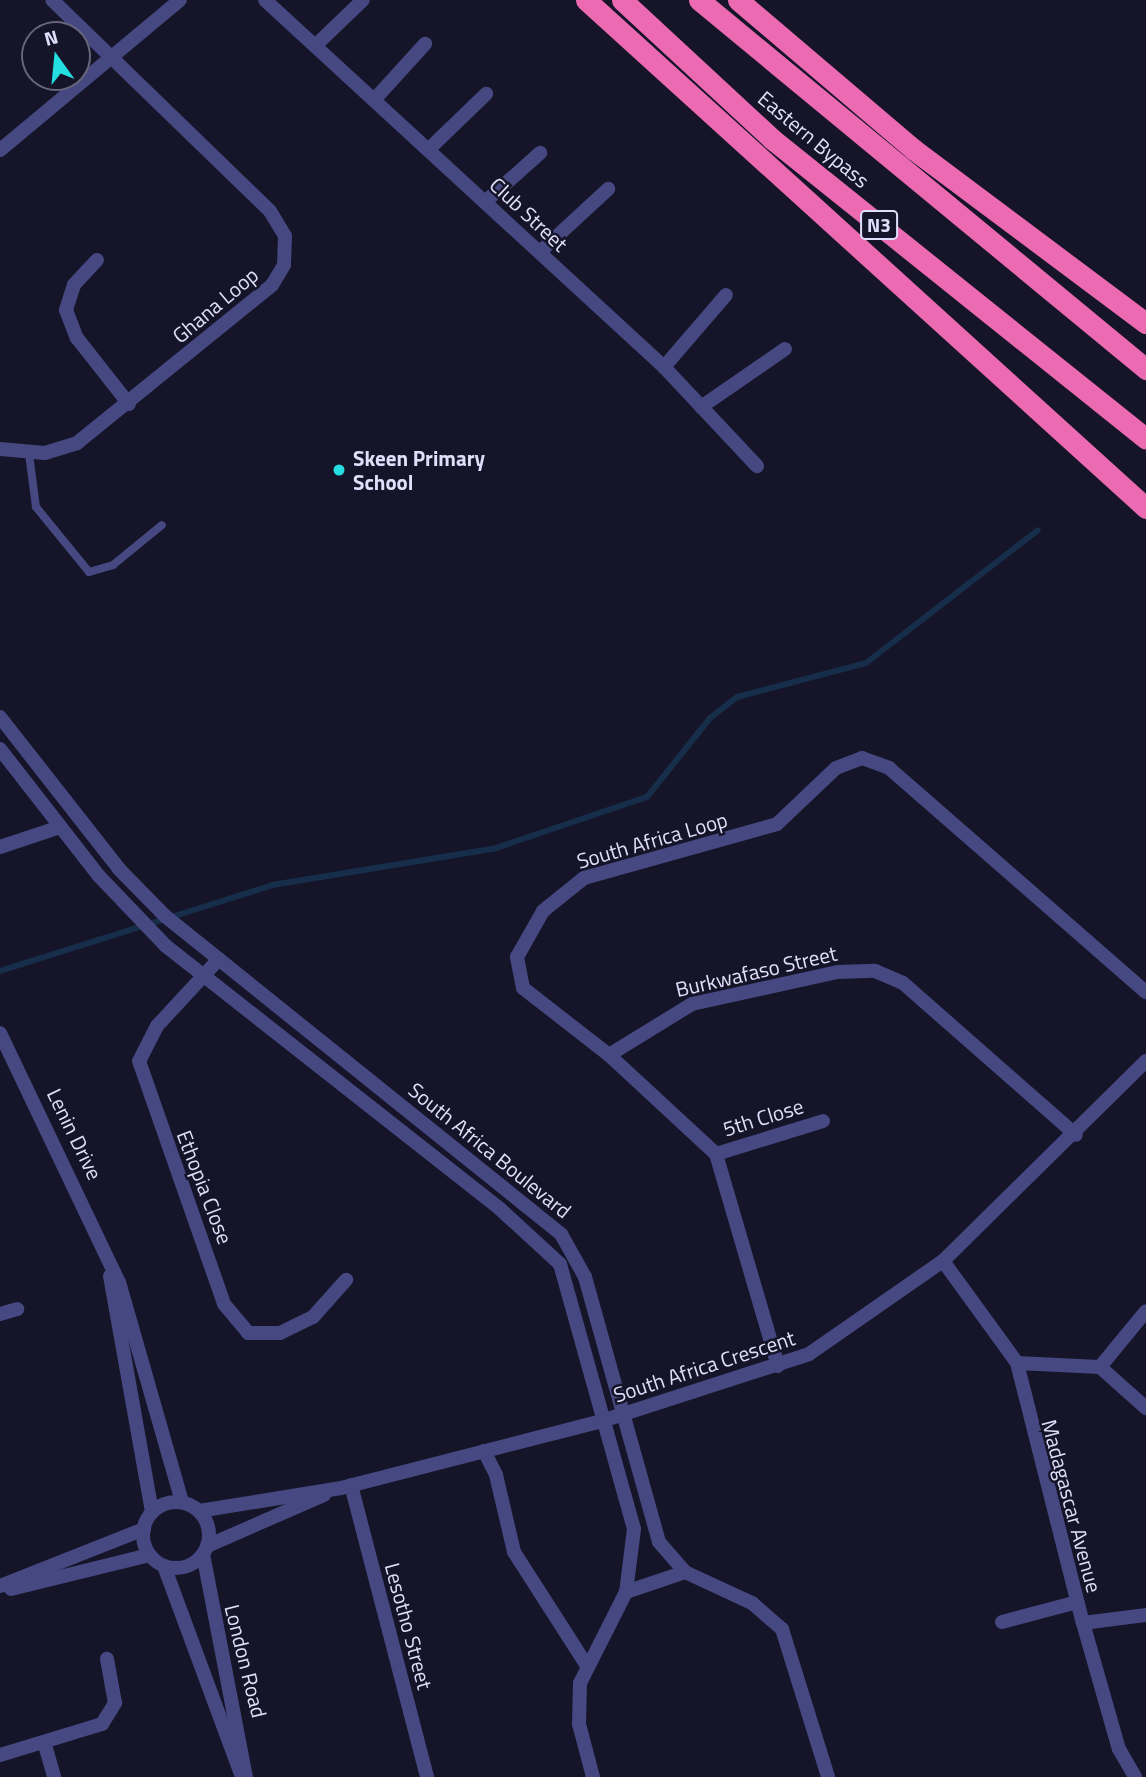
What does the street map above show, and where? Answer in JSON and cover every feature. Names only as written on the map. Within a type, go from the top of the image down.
[{"type":"highway","points":[[586,0],[1146,508]]},
{"type":"highway","name":"Eastern Bypass","points":[[622,0],[772,139],[1146,439]]},
{"type":"highway","name":"Eastern Bypass","points":[[699,0],[1146,369]]},
{"type":"highway","points":[[738,0],[913,149],[1146,323]]},
{"type":"street","name":"Ghana Loop","points":[[0,449],[29,454],[77,443],[129,404],[272,285],[284,265],[285,236],[270,211],[52,0]]},
{"type":"street","points":[[0,150],[180,0]]},
{"type":"street","name":"Club Street","points":[[265,0],[664,367],[757,466]]},
{"type":"street","points":[[315,46],[363,0]]},
{"type":"street","points":[[374,100],[425,44]]},
{"type":"street","points":[[428,150],[485,94]]},
{"type":"street","points":[[485,202],[540,153]]},
{"type":"street","points":[[540,252],[608,189]]},
{"type":"street","points":[[97,260],[74,285],[66,310],[77,338],[129,404]]},
{"type":"street","points":[[664,367],[726,295]]},
{"type":"street","points":[[701,407],[785,349]]},
{"type":"street","name":"South Africa Boulevard","points":[[0,717],[141,894],[561,1234],[585,1277],[628,1413],[651,1522],[685,1572]]},
{"type":"street","name":"South Africa Boulevard","points":[[1,751],[113,892],[177,956],[551,1253],[569,1287],[634,1529],[626,1592],[586,1664],[578,1702],[593,1777]]},
{"type":"street","name":"South Africa Loop","points":[[716,1154],[609,1055],[523,988],[517,957],[543,911],[584,878],[778,824],[836,768],[862,758],[889,768],[1146,992]]},
{"type":"street","points":[[0,847],[60,827]]},
{"type":"street","name":"Ethopia Close","points":[[216,957],[150,1036],[139,1061],[224,1304],[248,1333],[281,1333],[313,1317],[346,1280]]},
{"type":"street","name":"Burkwafaso Street","points":[[609,1055],[692,1004],[838,972],[875,971],[903,983],[1076,1135]]},
{"type":"street","name":"Lenin Drive","points":[[0,1033],[107,1255]]},
{"type":"street","name":"South Africa Crescent","points":[[199,1511],[346,1486],[606,1420],[778,1366],[826,1345],[943,1261],[1076,1135],[1146,1061]]},
{"type":"street","name":"5th Close","points":[[716,1154],[823,1121]]},
{"type":"street","points":[[716,1154],[778,1366]]},
{"type":"street","points":[[107,1255],[131,1316],[182,1502],[199,1511],[208,1527],[205,1550],[185,1567],[164,1566],[149,1555],[144,1529],[152,1513],[107,1255]]},
{"type":"street","name":"Madagascar Avenue","points":[[943,1261],[1017,1363],[1077,1602],[1119,1749],[1135,1777]]},
{"type":"street","points":[[0,1314],[17,1309]]},
{"type":"street","points":[[1100,1367],[1146,1311]]},
{"type":"street","points":[[1017,1363],[1100,1367],[1146,1408]]},
{"type":"street","points":[[484,1451],[496,1475],[514,1552],[586,1664]]},
{"type":"street","name":"South Africa Crescent","points":[[205,1550],[346,1486]]},
{"type":"street","name":"Lesotho Street","points":[[346,1486],[427,1777]]},
{"type":"street","points":[[152,1513],[182,1502]]},
{"type":"street","points":[[0,1586],[144,1529]]},
{"type":"street","name":"London Road","points":[[205,1550],[244,1777]]},
{"type":"street","points":[[0,1592],[149,1555]]},
{"type":"street","name":"London Road","points":[[164,1566],[244,1777]]},
{"type":"street","points":[[626,1592],[685,1572],[751,1603],[782,1629],[828,1777]]},
{"type":"street","points":[[1002,1622],[1077,1602]]},
{"type":"street","points":[[1083,1623],[1146,1615]]},
{"type":"street","points":[[0,1755],[45,1745],[111,1716],[107,1659]]},
{"type":"street","points":[[45,1745],[54,1777]]},
{"type":"lane","points":[[29,454],[36,508],[83,569],[105,570],[162,525]]},
{"type":"waterway","points":[[0,971],[272,885],[493,849],[647,797],[710,718],[737,697],[866,663],[1038,530]]},
{"type":"place","name":"Skeen Primary School","points":[[339,470]]}]
